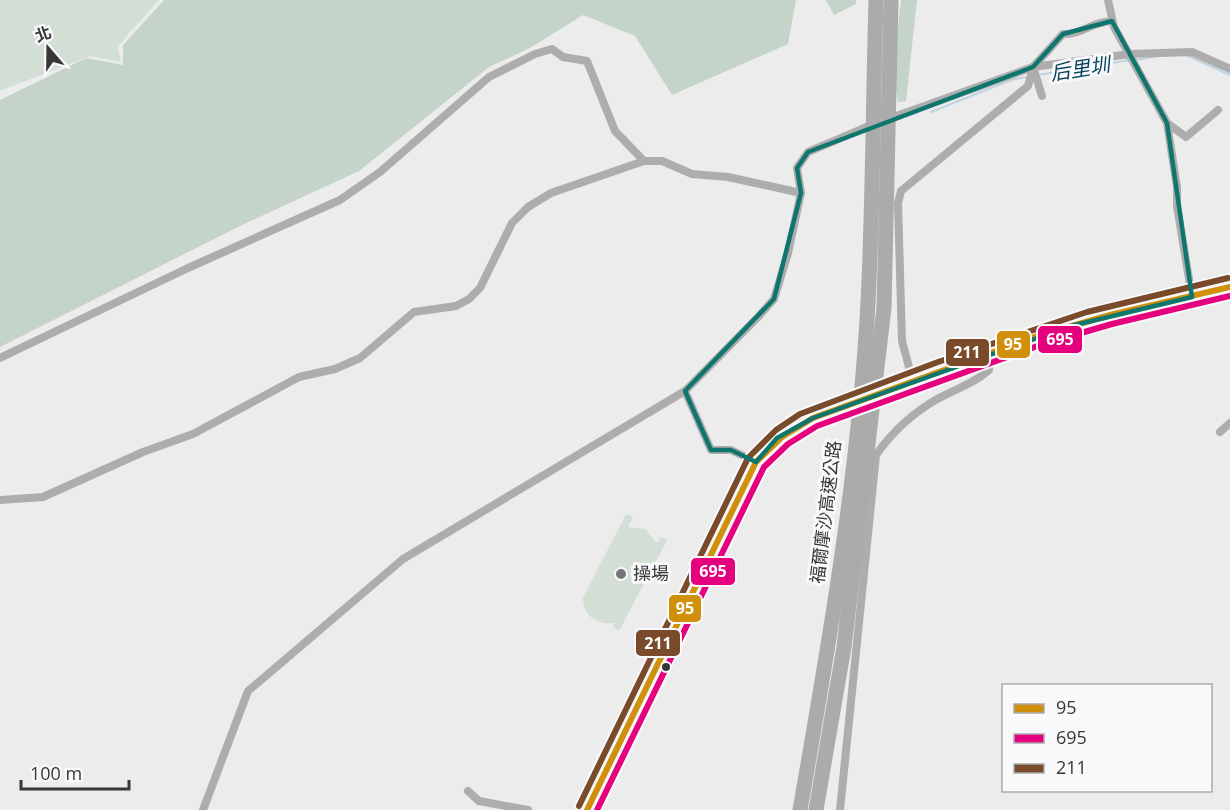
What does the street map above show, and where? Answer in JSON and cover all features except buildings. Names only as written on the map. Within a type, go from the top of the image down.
[{"type":"highway","name":"福爾摩沙高速公路","points":[[800,810],[829,640],[855,444],[868,304],[876,0]]},
{"type":"highway","name":"福爾摩沙高速公路","points":[[816,810],[844,647],[884,308],[891,0]]},
{"type":"street","points":[[1108,0],[1112,21],[1167,123],[1177,187],[1177,206],[1192,297]]},
{"type":"street","points":[[913,382],[902,341],[898,203],[901,191],[1028,86],[1033,67],[1063,34],[1073,34],[1097,22],[1112,21]]},
{"type":"street","points":[[0,358],[188,268],[340,200],[380,172],[489,76],[552,49],[563,57],[587,61],[615,131],[644,161]]},
{"type":"street","points":[[203,810],[248,691],[403,559],[685,391],[774,299],[788,253],[801,193],[797,168],[808,152],[916,108],[1033,67],[1130,54],[1192,52],[1230,69]]},
{"type":"street","points":[[1033,67],[1042,96]]},
{"type":"street","points":[[1167,123],[1186,137],[1210,113],[1218,110]]},
{"type":"street","points":[[0,500],[44,497],[143,452],[192,434],[299,378],[335,369],[360,357],[414,312],[456,306],[480,288],[512,223],[528,207],[551,193],[644,161],[662,161],[692,174],[728,177],[801,193]]},
{"type":"street","points":[[587,810],[756,462],[777,438],[793,427],[813,418],[990,352],[1158,302],[1192,297],[1230,287]]},
{"type":"street","points":[[840,810],[876,455],[885,442],[913,415],[939,398],[982,377],[989,370],[990,352]]},
{"type":"street","points":[[685,391],[711,450],[731,450],[756,462]]},
{"type":"street","points":[[1220,432],[1230,423]]},
{"type":"street","points":[[468,790],[479,801],[528,810]]},
{"type":"highlighted area","points":[[1112,21],[1167,123],[1192,297],[1071,326],[813,418],[777,438],[756,462],[731,450],[711,450],[685,391],[774,299],[801,193],[797,168],[808,152],[1033,67],[1063,34]]},
{"type":"shaded area","points":[[0,0],[159,0],[118,46],[121,62],[90,56],[0,91]]},
{"type":"shaded area","points":[[626,514],[633,517],[628,527],[645,529],[657,543],[661,537],[667,540],[619,631],[613,627],[614,623],[597,621],[592,618],[585,610],[583,598]]},
{"type":"green space","points":[[164,0],[796,0],[788,44],[672,95],[635,36],[583,15],[530,48],[489,67],[359,171],[240,226],[0,347],[0,100],[86,58],[123,65],[123,45]]},
{"type":"green space","points":[[826,0],[856,0],[856,4],[834,15]]},
{"type":"green space","points":[[901,0],[917,0],[906,101],[898,102],[893,71]]},
{"type":"waterway","name":"后里圳","points":[[1186,55],[1230,75]]},
{"type":"waterway","name":"后里圳","points":[[1135,60],[1154,57]]},
{"type":"waterway","name":"后里圳","points":[[1038,75],[1130,60]]},
{"type":"waterway","name":"后里圳","points":[[931,112],[1014,79],[1029,77]]},
{"type":"transit line","name":"211","points":[[579,806],[748,458],[776,430],[800,414],[938,362],[1087,312],[1228,278]]},
{"type":"transit line","name":"95","points":[[587,810],[756,462],[782,437],[813,418],[1037,336],[1110,315],[1230,287]]},
{"type":"transit line","name":"695","points":[[597,810],[764,467],[788,444],[817,426],[1040,345],[1112,324],[1230,296]]},
{"type":"place","name":"操場","points":[[621,574]]}]
